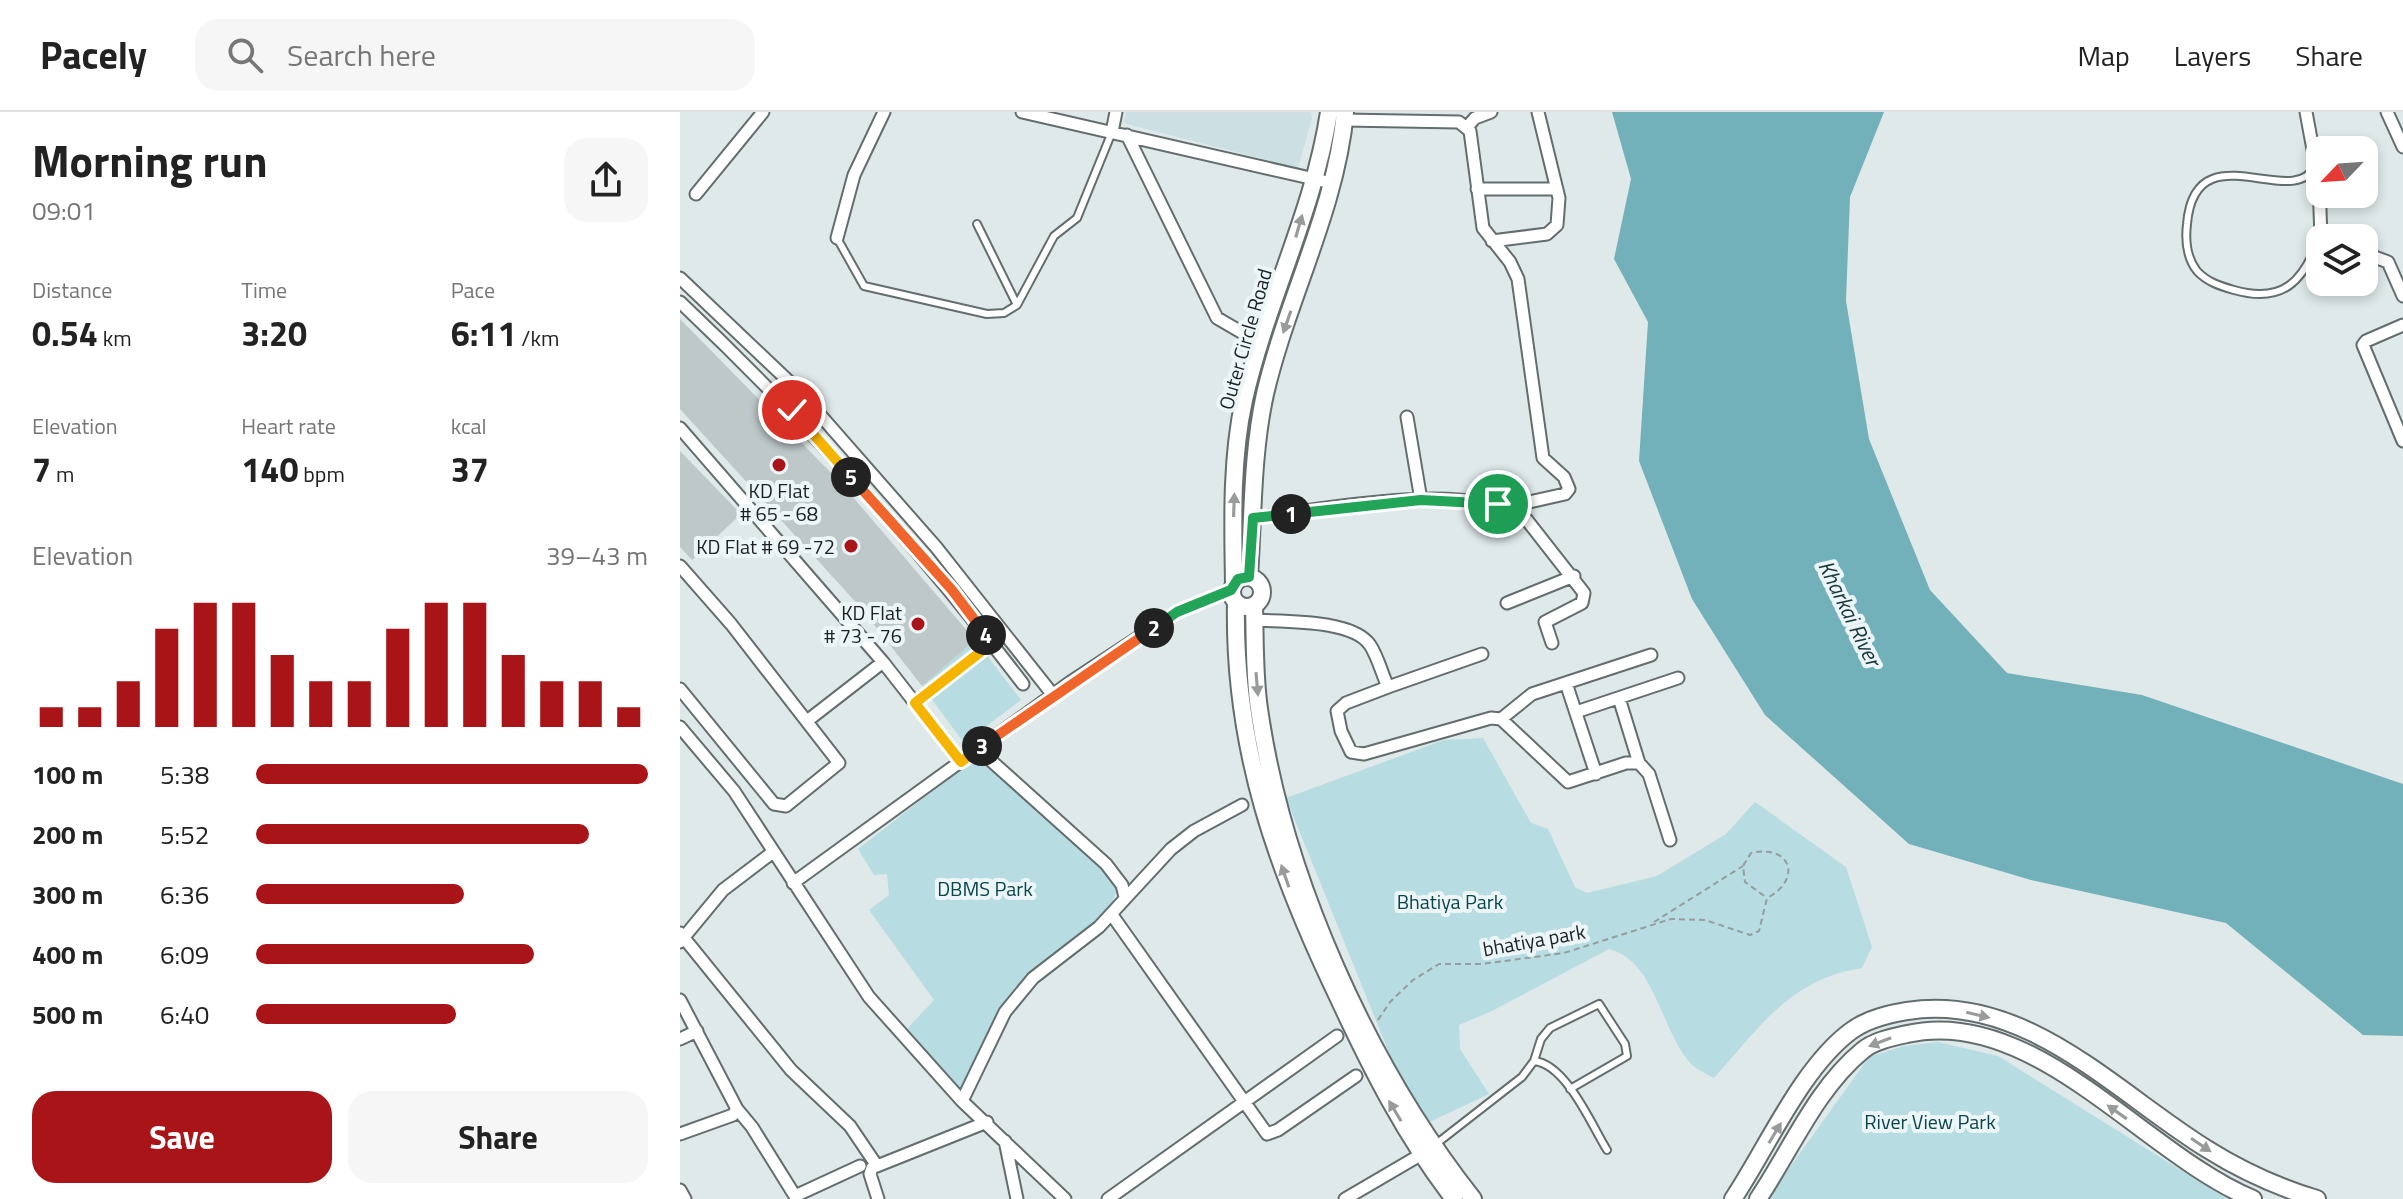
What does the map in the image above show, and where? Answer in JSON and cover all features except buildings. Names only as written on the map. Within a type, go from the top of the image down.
[{"type":"main road","name":"Outer Circle Road","points":[[1238,588],[1235,465],[1244,401],[1313,178],[1329,112]]},
{"type":"main road","name":"Outer Circle Road","points":[[1238,588],[1253,518],[1258,428],[1265,392],[1332,183],[1344,116]]},
{"type":"main road","points":[[1238,588],[1262,590],[1254,613],[1259,708],[1275,793],[1310,905],[1371,1036],[1454,1199]]},
{"type":"main road","points":[[1238,588],[1254,613]]},
{"type":"main road","points":[[1238,588],[1239,702],[1254,778],[1277,854],[1311,941],[1362,1049],[1427,1150],[1473,1199]]},
{"type":"main road","points":[[1733,1199],[1805,1084],[1851,1030],[1884,1015],[1924,1008],[2004,1021],[2045,1038],[2226,1161],[2285,1190],[2317,1199]]},
{"type":"main road","points":[[1758,1199],[1836,1076],[1865,1048],[1922,1030],[1958,1030],[1996,1039],[2035,1059],[2200,1169],[2253,1199]]},
{"type":"street","points":[[696,194],[763,112]]},
{"type":"street","points":[[837,238],[854,175],[884,112]]},
{"type":"street","points":[[1022,112],[1332,183]]},
{"type":"street","points":[[1112,132],[1116,112]]},
{"type":"street","points":[[1491,112],[1475,118],[1468,126],[1481,221],[1518,279],[1543,458],[1564,477],[1569,489],[1565,494],[1507,507]]},
{"type":"street","points":[[1492,241],[1554,230],[1560,207],[1538,112]]},
{"type":"street","points":[[2306,112],[2311,136]]},
{"type":"street","points":[[2387,112],[2403,147]]},
{"type":"street","points":[[1344,116],[1459,122],[1468,126]]},
{"type":"street","points":[[1127,135],[1217,318],[1260,343]]},
{"type":"street","points":[[1477,189],[1557,189]]},
{"type":"street","points":[[2378,258],[2388,262],[2403,296]]},
{"type":"street","points":[[680,278],[800,392],[936,547],[1053,695]]},
{"type":"street","points":[[680,302],[792,410],[952,590],[1023,684]]},
{"type":"street","points":[[2403,325],[2363,345],[2403,441]]},
{"type":"street","points":[[1407,417],[1421,500]]},
{"type":"street","points":[[680,428],[883,662],[961,762]]},
{"type":"street","points":[[1253,518],[1421,500],[1475,501],[1507,507],[1526,519],[1574,576],[1585,598],[1576,608],[1545,622],[1552,643]]},
{"type":"street","points":[[680,566],[839,763],[786,806],[774,804],[680,689]]},
{"type":"street","points":[[1507,603],[1574,576]]},
{"type":"street","points":[[793,883],[1053,695],[1177,612],[1238,588]]},
{"type":"street","points":[[1254,613],[1326,625],[1359,636],[1370,644],[1388,687]]},
{"type":"street","points":[[915,703],[992,643]]},
{"type":"street","points":[[1482,654],[1346,703],[1337,711],[1341,731],[1351,752],[1364,754],[1491,718],[1501,719],[1568,782],[1626,763],[1639,763]]},
{"type":"street","points":[[1501,719],[1522,699],[1651,655]]},
{"type":"street","points":[[807,721],[883,662]]},
{"type":"street","points":[[1576,712],[1678,678]]},
{"type":"street","points":[[1566,683],[1596,774]]},
{"type":"street","points":[[1619,698],[1639,763],[1649,774],[1670,840]]},
{"type":"street","points":[[680,727],[734,791],[869,997],[962,1101],[1065,1199]]},
{"type":"street","points":[[978,749],[1116,874],[1125,897]]},
{"type":"street","points":[[962,1101],[1005,1012],[1033,978],[1112,915],[1171,849],[1194,831],[1242,805]]},
{"type":"street","points":[[773,852],[723,890],[681,938],[791,1070],[850,1126],[877,1166]]},
{"type":"street","points":[[1112,915],[1262,1130],[1273,1133],[1356,1076]]},
{"type":"street","points":[[680,1000],[737,1109],[752,1127],[795,1196],[860,1166]]},
{"type":"street","points":[[680,1039],[697,1031]]},
{"type":"street","points":[[1108,1199],[1337,1036]]},
{"type":"street","points":[[680,1134],[733,1115],[737,1109]]},
{"type":"street","points":[[878,1199],[869,1171],[987,1122]]},
{"type":"street","points":[[1005,1140],[1017,1199]]},
{"type":"street","points":[[1345,1199],[1427,1150]]},
{"type":"street","points":[[680,1190],[685,1199]]},
{"type":"lane","points":[[837,238],[858,281],[872,290],[987,314],[1004,313],[1017,305],[1050,242],[1077,218],[1112,132]]},
{"type":"lane","points":[[2306,176],[2301,179],[2239,175],[2211,179],[2201,186],[2188,212],[2187,248],[2190,261],[2204,278],[2247,294],[2263,295],[2281,290],[2300,279],[2306,270]]},
{"type":"lane","points":[[977,224],[1017,305]]},
{"type":"lane","points":[[1427,1150],[1522,1077],[1534,1061],[1541,1039],[1550,1028],[1591,1005],[1602,1005],[1625,1044],[1627,1056],[1570,1089]]},
{"type":"lane","points":[[1534,1061],[1553,1067],[1607,1150]]},
{"type":"path","name":"bhatiya park","points":[[1371,1036],[1390,1002],[1413,980],[1439,964],[1482,964],[1564,953],[1653,923],[1705,920],[1750,935],[1759,931],[1767,898],[1782,891],[1788,864],[1779,853],[1768,850],[1751,853],[1743,866]]},
{"type":"path","points":[[1653,923],[1743,866],[1745,882],[1767,898]]},
{"type":"shaded area","points":[[1126,112],[1311,112],[1312,118],[1298,168],[1123,123]]},
{"type":"green space","points":[[975,640],[1021,700],[964,743],[922,686]]},
{"type":"green space","name":"Bhatiya Park","points":[[1483,738],[1531,823],[1548,829],[1575,887],[1587,893],[1657,876],[1726,834],[1755,802],[1846,867],[1872,947],[1862,968],[1837,974],[1796,994],[1762,1024],[1714,1078],[1692,1065],[1681,1051],[1648,982],[1638,968],[1625,956],[1609,949],[1492,1011],[1459,1025],[1460,1049],[1489,1094],[1419,1127],[1286,798],[1444,740]]},
{"type":"green space","name":"DBMS Park","points":[[979,755],[1119,880],[1114,898],[1091,928],[1028,976],[1008,998],[961,1093],[907,1029],[934,1000],[869,910],[889,895],[887,874],[874,875],[858,849]]},
{"type":"green space","name":"River View Park","points":[[1938,1042],[1998,1056],[2227,1199],[1767,1199],[1869,1057],[1904,1046]]},
{"type":"water","name":"Kharkai River","points":[[1612,112],[1884,112],[1850,197],[1846,301],[1869,439],[1930,590],[2007,673],[2142,695],[2403,784],[2403,1036],[2363,1035],[2226,923],[2031,880],[1909,844],[1765,715],[1692,599],[1639,461],[1648,322],[1614,259],[1631,179]]},
{"type":"place","name":"KD Flat # 65 - 68","points":[[779,465]]},
{"type":"place","name":"KD Flat # 69 -72","points":[[851,546]]},
{"type":"place","name":"KD Flat # 73 - 76","points":[[918,624]]},
{"type":"route","points":[[792,410],[952,590],[992,643],[915,703],[961,762],[1069,683],[1177,612],[1231,590],[1238,579],[1249,577],[1253,518],[1421,500],[1498,504]]}]
